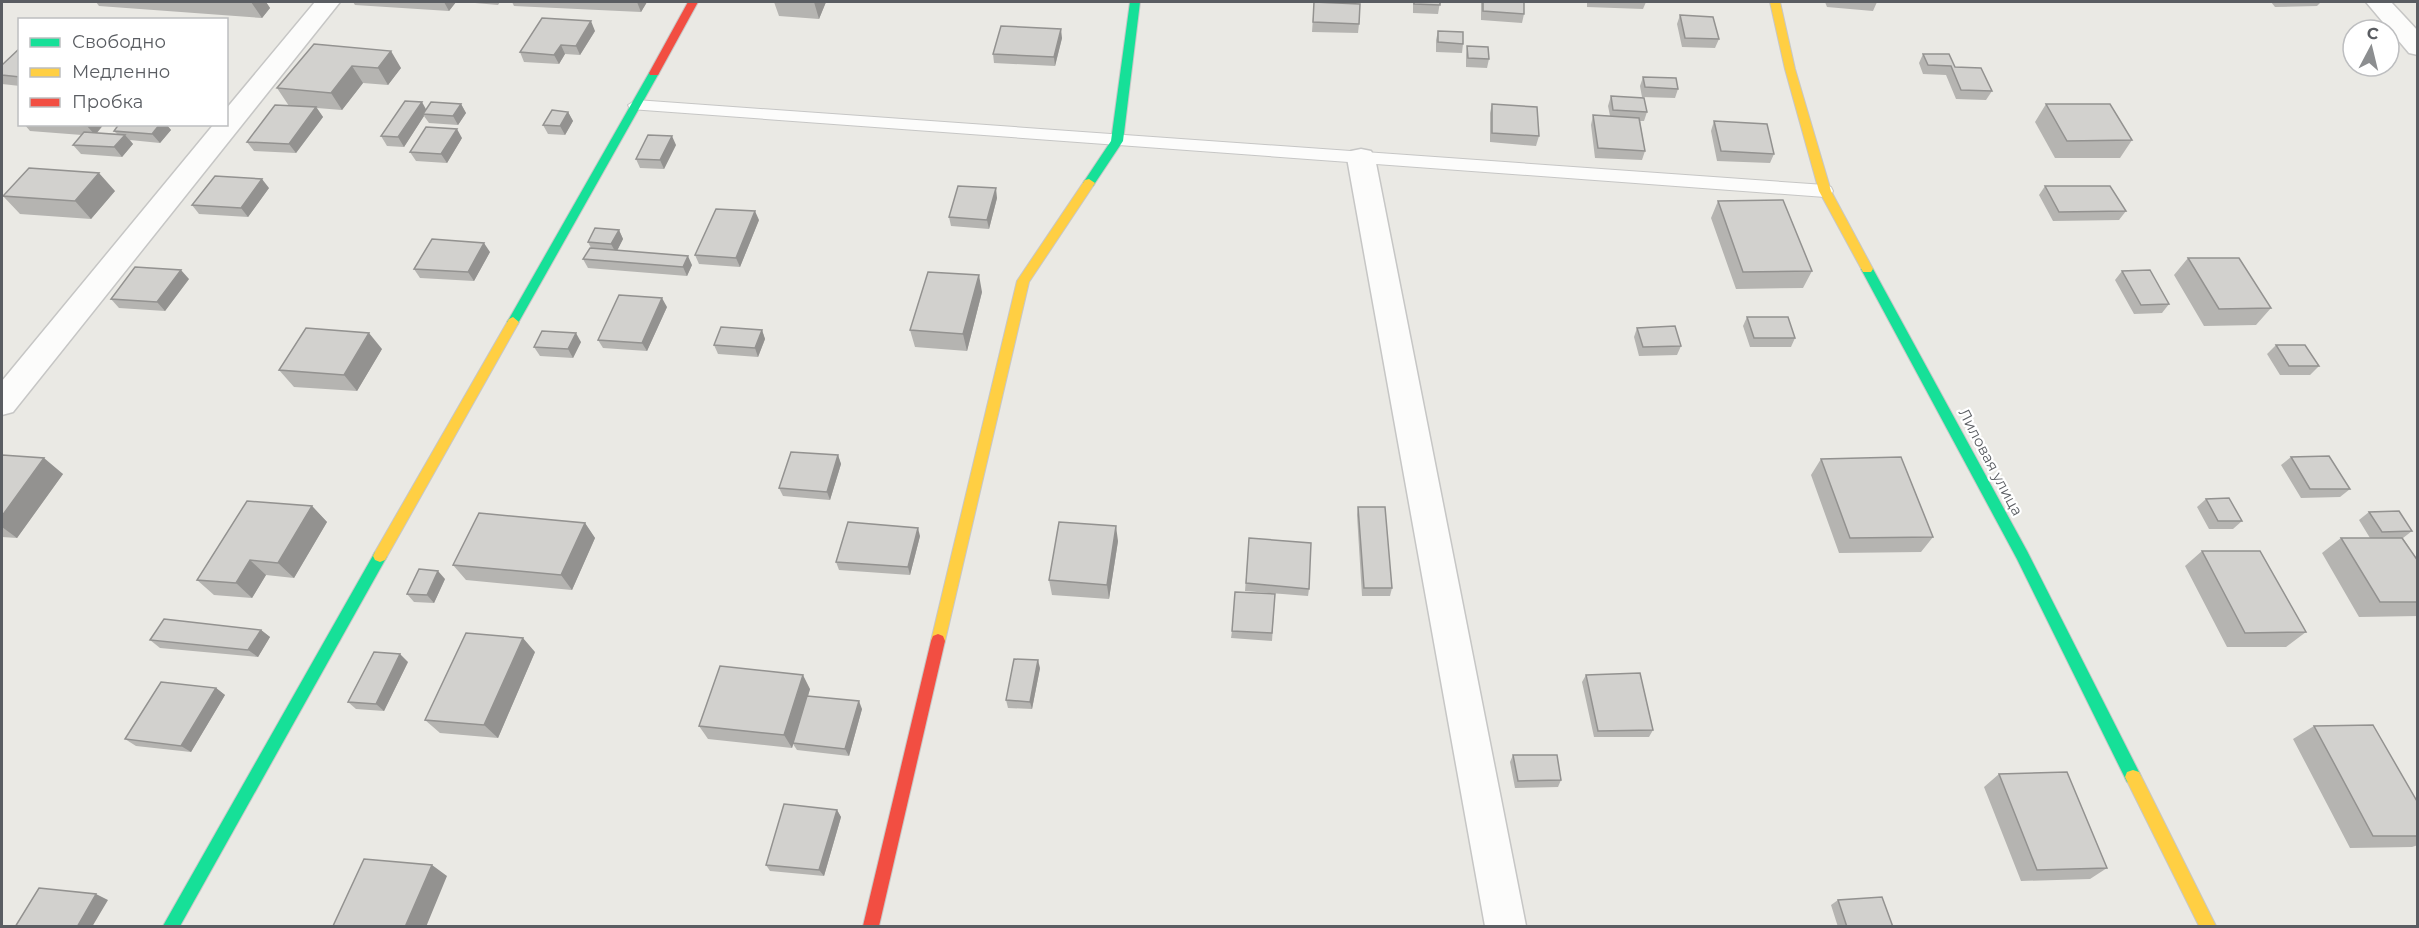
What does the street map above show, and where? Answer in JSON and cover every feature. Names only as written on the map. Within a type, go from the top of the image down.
[{"type":"street","points":[[228,125],[328,2]]},
{"type":"street","points":[[171,927],[693,2]]},
{"type":"street","points":[[871,927],[1023,281],[1117,141],[1135,2]]},
{"type":"street","name":"Лиловая улица","points":[[1775,2],[1790,69],[1825,190],[2022,555],[2208,927]]},
{"type":"street","points":[[2378,2],[2418,47]]},
{"type":"street","points":[[2,403],[227,126]]},
{"type":"street","points":[[1361,158],[1506,927]]},
{"type":"lane","points":[[636,105],[1825,190]]},
{"type":"building","points":[[1314,2],[1360,4],[1359,24],[1313,22]]},
{"type":"building","points":[[1414,2],[1440,2],[1440,5],[1414,4]]},
{"type":"building","points":[[1483,2],[1524,2],[1524,14],[1483,11]]},
{"type":"building","points":[[1680,15],[1713,17],[1719,39],[1685,38]]},
{"type":"building","points":[[542,18],[591,21],[576,46],[561,45],[554,55],[520,52]]},
{"type":"building","points":[[1001,26],[1061,29],[1054,57],[993,54]]},
{"type":"building","points":[[1438,31],[1463,32],[1463,44],[1438,42]]},
{"type":"building","points":[[314,44],[391,51],[378,68],[352,66],[331,93],[277,88]]},
{"type":"building","points":[[1467,46],[1488,47],[1489,59],[1468,58]]},
{"type":"building","points":[[18,50],[18,77],[2,75],[2,65]]},
{"type":"building","points":[[1923,54],[1949,54],[1955,67],[1981,68],[1992,91],[1961,90],[1951,66],[1928,65]]},
{"type":"building","points":[[1643,77],[1676,78],[1678,89],[1645,87]]},
{"type":"building","points":[[1611,96],[1644,98],[1647,112],[1613,110]]},
{"type":"building","points":[[405,101],[422,102],[398,137],[381,136]]},
{"type":"building","points":[[431,102],[461,104],[453,116],[423,114]]},
{"type":"building","points":[[1492,104],[1537,107],[1539,136],[1492,133]]},
{"type":"building","points":[[2046,104],[2110,104],[2132,140],[2067,141]]},
{"type":"building","points":[[275,105],[316,107],[289,144],[247,142]]},
{"type":"building","points":[[552,110],[568,112],[560,126],[543,125]]},
{"type":"building","points":[[1593,115],[1639,118],[1645,151],[1598,148]]},
{"type":"building","points":[[1714,121],[1767,124],[1774,154],[1721,151]]},
{"type":"building","points":[[118,126],[158,126],[152,134],[114,131]]},
{"type":"building","points":[[426,127],[457,129],[441,154],[410,152]]},
{"type":"building","points":[[84,132],[125,135],[114,147],[73,145]]},
{"type":"building","points":[[648,135],[672,136],[660,160],[636,159]]},
{"type":"building","points":[[29,168],[99,173],[75,201],[3,196]]},
{"type":"building","points":[[215,176],[262,179],[241,208],[192,205]]},
{"type":"building","points":[[958,186],[996,188],[987,220],[949,217]]},
{"type":"building","points":[[2045,186],[2110,186],[2126,211],[2059,212]]},
{"type":"building","points":[[1783,200],[1812,271],[1743,272],[1718,201]]},
{"type":"building","points":[[716,209],[755,211],[736,258],[695,255]]},
{"type":"building","points":[[595,228],[619,230],[611,244],[588,242]]},
{"type":"building","points":[[432,239],[484,243],[468,272],[414,269]]},
{"type":"building","points":[[590,248],[688,256],[683,267],[583,259]]},
{"type":"building","points":[[2188,258],[2239,258],[2271,308],[2219,309]]},
{"type":"building","points":[[135,267],[181,270],[157,302],[111,299]]},
{"type":"building","points":[[2150,270],[2169,304],[2141,305],[2122,271]]},
{"type":"building","points":[[928,272],[979,275],[963,334],[910,330]]},
{"type":"building","points":[[619,295],[662,298],[642,343],[598,340]]},
{"type":"building","points":[[1747,317],[1788,317],[1795,338],[1754,338]]},
{"type":"building","points":[[1675,326],[1681,346],[1643,347],[1637,328]]},
{"type":"building","points":[[721,327],[762,330],[755,348],[714,345]]},
{"type":"building","points":[[306,328],[369,333],[344,375],[279,370]]},
{"type":"building","points":[[542,331],[576,333],[568,349],[534,347]]},
{"type":"building","points":[[2276,345],[2305,345],[2319,366],[2289,366]]},
{"type":"building","points":[[791,452],[838,455],[827,492],[779,488]]},
{"type":"building","points":[[2,455],[44,458],[2,516]]},
{"type":"building","points":[[2329,456],[2350,489],[2310,489],[2291,457]]},
{"type":"building","points":[[1901,457],[1933,537],[1850,538],[1821,459]]},
{"type":"building","points":[[2229,498],[2242,521],[2218,521],[2206,499]]},
{"type":"building","points":[[247,501],[312,506],[278,563],[250,560],[236,583],[197,580]]},
{"type":"building","points":[[1358,507],[1385,507],[1392,588],[1364,588]]},
{"type":"building","points":[[2399,511],[2412,531],[2382,532],[2369,512]]},
{"type":"building","points":[[479,513],[585,523],[561,575],[453,565]]},
{"type":"building","points":[[848,522],[918,528],[908,567],[836,562]]},
{"type":"building","points":[[1059,522],[1116,526],[1107,585],[1049,580]]},
{"type":"building","points":[[1249,538],[1311,543],[1309,589],[1246,583]]},
{"type":"building","points":[[2341,538],[2402,538],[2418,561],[2418,602],[2380,602]]},
{"type":"building","points":[[2202,551],[2260,551],[2306,632],[2245,633]]},
{"type":"building","points":[[419,569],[438,571],[427,595],[407,594]]},
{"type":"building","points":[[1235,592],[1275,594],[1272,633],[1232,631]]},
{"type":"building","points":[[164,619],[261,630],[248,650],[150,640]]},
{"type":"building","points":[[466,633],[523,638],[484,725],[425,720]]},
{"type":"building","points":[[374,652],[400,654],[376,704],[348,702]]},
{"type":"building","points":[[1014,659],[1038,660],[1030,702],[1006,700]]},
{"type":"building","points":[[720,666],[803,675],[784,735],[699,726]]},
{"type":"building","points":[[1640,673],[1653,730],[1598,731],[1586,675]]},
{"type":"building","points":[[161,682],[216,688],[181,746],[125,739]]},
{"type":"building","points":[[807,696],[859,701],[845,749],[793,743]]},
{"type":"building","points":[[2373,725],[2418,803],[2418,836],[2373,836],[2314,726]]},
{"type":"building","points":[[1513,755],[1557,755],[1561,780],[1518,781]]},
{"type":"building","points":[[2067,772],[2107,868],[2037,870],[1999,774]]},
{"type":"building","points":[[784,804],[837,810],[819,870],[766,865]]},
{"type":"building","points":[[364,859],[432,865],[405,927],[333,926]]},
{"type":"building","points":[[39,888],[96,894],[77,927],[15,927]]},
{"type":"building","points":[[1882,897],[1893,927],[1847,927],[1838,900]]},
{"type":"traffic: fast","points":[[1089,183],[1117,141],[1135,2]]},
{"type":"traffic: fast","points":[[513,322],[654,73]]},
{"type":"traffic: fast","points":[[1867,269],[2022,555],[2133,777]]},
{"type":"traffic: fast","points":[[171,926],[380,556]]},
{"type":"traffic: slow","points":[[1775,2],[1790,69],[1825,191],[1867,269]]},
{"type":"traffic: slow","points":[[938,641],[1023,281],[1089,183]]},
{"type":"traffic: slow","points":[[380,556],[513,322]]},
{"type":"traffic: slow","points":[[2133,777],[2208,926]]},
{"type":"traffic: jam","points":[[654,73],[693,2]]},
{"type":"traffic: jam","points":[[871,926],[938,641]]}]
